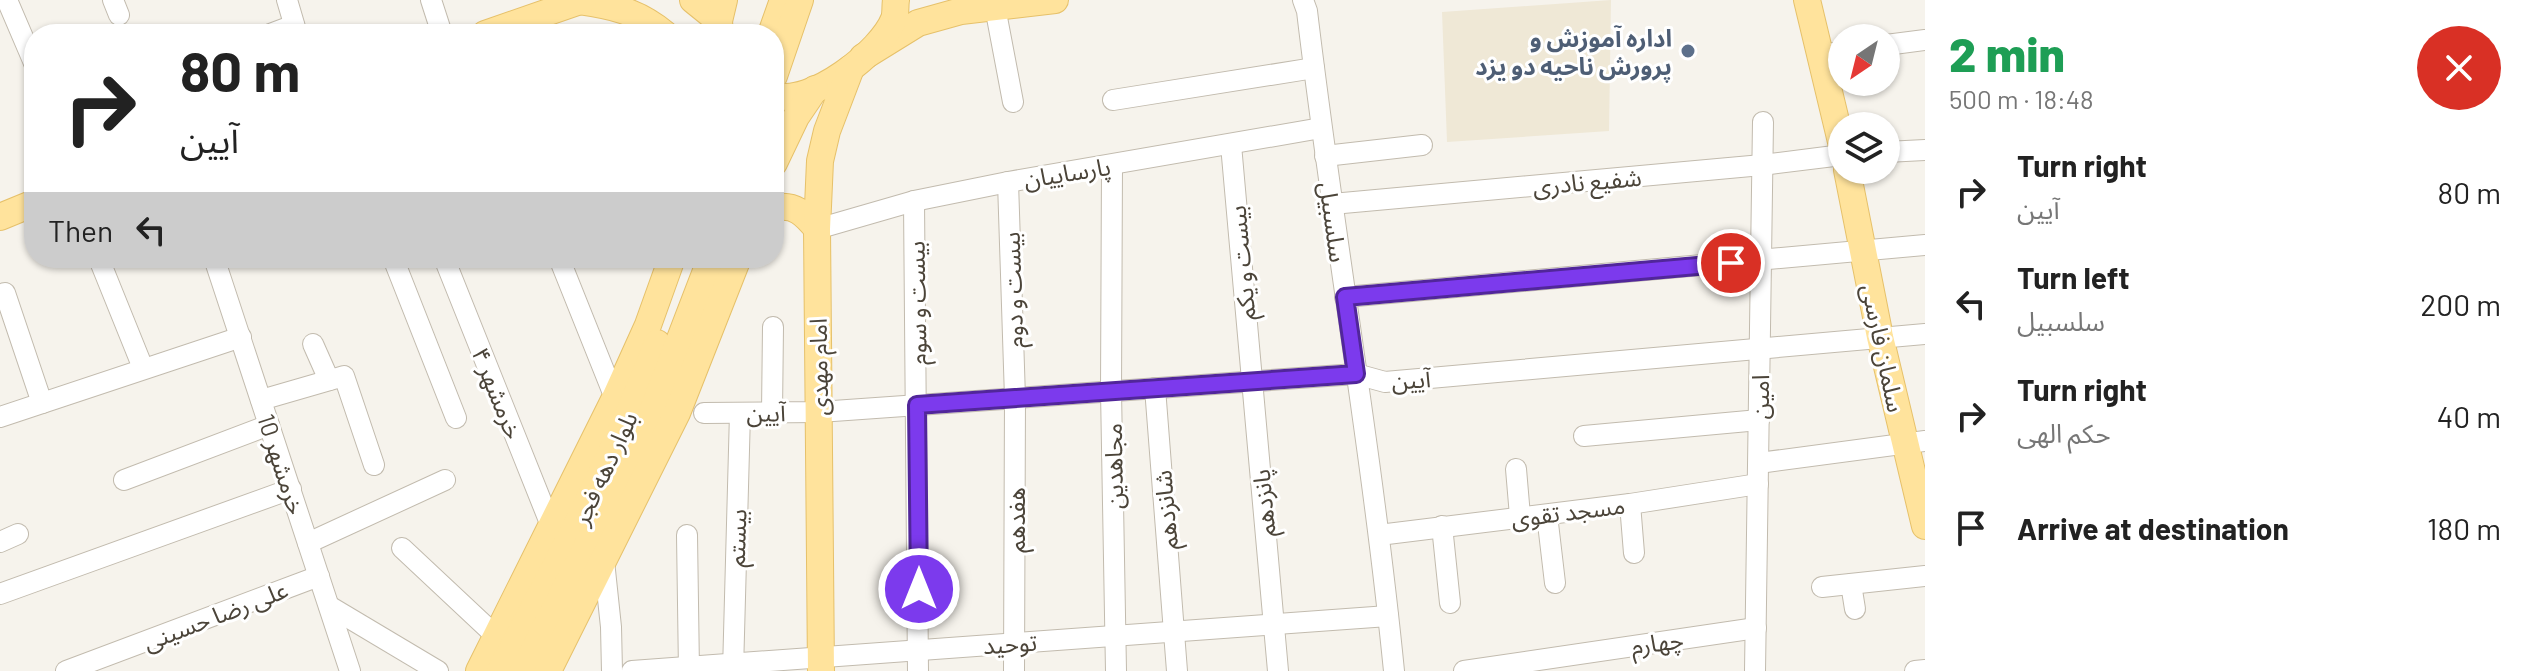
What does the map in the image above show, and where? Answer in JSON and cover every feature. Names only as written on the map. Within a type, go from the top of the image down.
[{"type":"main road","points":[[693,0],[721,18]]},
{"type":"main road","points":[[857,62],[876,44],[894,19],[896,0]]},
{"type":"main road","points":[[784,97],[801,95],[830,83],[918,23],[954,6],[995,7],[1055,0]]},
{"type":"main road","points":[[1788,0],[1826,47]]},
{"type":"main road","points":[[1807,0],[1826,47]]},
{"type":"main road","points":[[1828,0],[1826,47],[1837,112]]},
{"type":"main road","points":[[506,24],[545,6],[580,1],[610,6],[645,18],[652,24]]},
{"type":"main road","name":"امام مهدی","points":[[821,664],[817,229],[820,161],[827,131],[857,62]]},
{"type":"main road","points":[[784,142],[815,89]]},
{"type":"main road","name":"سلمان فارسی","points":[[1850,184],[1880,337],[1915,442],[1925,526]]},
{"type":"main road","points":[[784,205],[804,212],[817,229]]},
{"type":"main road","points":[[0,217],[24,207]]},
{"type":"main road","points":[[479,671],[615,398],[648,325],[668,268]]},
{"type":"main road","name":"بلوار دهه فجر","points":[[500,671],[577,527],[628,420],[686,268]]},
{"type":"main road","name":"بلوار دهه فجر","points":[[523,671],[642,438],[707,268]]},
{"type":"main road","points":[[548,671],[677,413],[734,268]]},
{"type":"street","points":[[7,0],[24,40]]},
{"type":"street","points":[[287,0],[294,24]]},
{"type":"street","points":[[431,0],[439,24]]},
{"type":"street","name":"سلسبیل","points":[[1308,4],[1321,128],[1379,535],[1394,671]]},
{"type":"street","points":[[995,7],[1013,102]]},
{"type":"street","points":[[1900,43],[1925,40]]},
{"type":"street","points":[[1113,100],[1314,68]]},
{"type":"street","name":"امین","points":[[1755,671],[1763,122]]},
{"type":"street","name":"پارساییان","points":[[817,229],[914,201],[1008,182],[1321,128]]},
{"type":"street","name":"بیست و یکم","points":[[1231,145],[1252,381]]},
{"type":"street","points":[[1325,156],[1422,145]]},
{"type":"street","points":[[1900,151],[1925,150]]},
{"type":"street","name":"شفیع نادری","points":[[1332,204],[1828,157]]},
{"type":"street","name":"مجاهدین","points":[[1112,165],[1111,391],[1116,671]]},
{"type":"street","name":"بیست و دوم","points":[[1008,182],[1015,398]]},
{"type":"street","name":"بیست و سوم","points":[[914,201],[918,671]]},
{"type":"street","points":[[1345,297],[1925,245]]},
{"type":"street","points":[[103,268],[143,368]]},
{"type":"street","name":"خرمشهر 10","points":[[217,268],[350,671]]},
{"type":"street","points":[[397,268],[456,418]]},
{"type":"street","name":"خرمشهر ۴","points":[[448,268],[552,528]]},
{"type":"street","points":[[563,268],[615,398]]},
{"type":"street","points":[[5,293],[42,403]]},
{"type":"street","points":[[772,412],[773,327]]},
{"type":"street","name":"آیین","points":[[704,413],[819,412],[1356,374],[1385,382],[1925,334]]},
{"type":"street","points":[[0,417],[241,337]]},
{"type":"street","points":[[313,344],[329,380]]},
{"type":"street","points":[[261,400],[344,376],[374,465]]},
{"type":"street","name":"پانزدهم","points":[[1252,381],[1278,671]]},
{"type":"street","name":"شانزدهم","points":[[1155,388],[1177,671]]},
{"type":"street","name":"هفدهم","points":[[1014,671],[1015,398]]},
{"type":"street","name":"بیستم","points":[[733,667],[740,413]]},
{"type":"street","points":[[1584,436],[1759,420]]},
{"type":"street","points":[[124,480],[269,425]]},
{"type":"street","name":"مسجد تقوی","points":[[1379,535],[1630,504],[1915,442]]},
{"type":"street","points":[[1516,469],[1520,516]]},
{"type":"street","points":[[308,543],[445,480]]},
{"type":"street","points":[[0,594],[291,489]]},
{"type":"street","points":[[1630,504],[1634,553]]},
{"type":"street","points":[[1547,515],[1555,583]]},
{"type":"street","points":[[1442,526],[1450,603]]},
{"type":"street","points":[[687,535],[689,669]]},
{"type":"street","points":[[402,548],[497,637]]},
{"type":"street","points":[[604,561],[612,671]]},
{"type":"street","name":"علی رضا حسینی","points":[[66,671],[319,576]]},
{"type":"street","points":[[1822,587],[1925,576]]},
{"type":"street","points":[[1851,584],[1855,609]]},
{"type":"street","points":[[329,606],[438,671]]},
{"type":"street","name":"توحید","points":[[632,671],[821,664],[919,650],[1388,616]]},
{"type":"street","name":"چهارم","points":[[1464,671],[1756,628]]},
{"type":"street","points":[[1915,671],[1925,670]]},
{"type":"shaded area","points":[[1611,0],[1609,131],[1447,142],[1442,12]]},
{"type":"place","name":"اداره آموزش و پرورش ناحیه دو یزد","points":[[1688,51]]},
{"type":"route","points":[[919,589],[917,405],[1356,374],[1345,297],[1731,263]]}]
